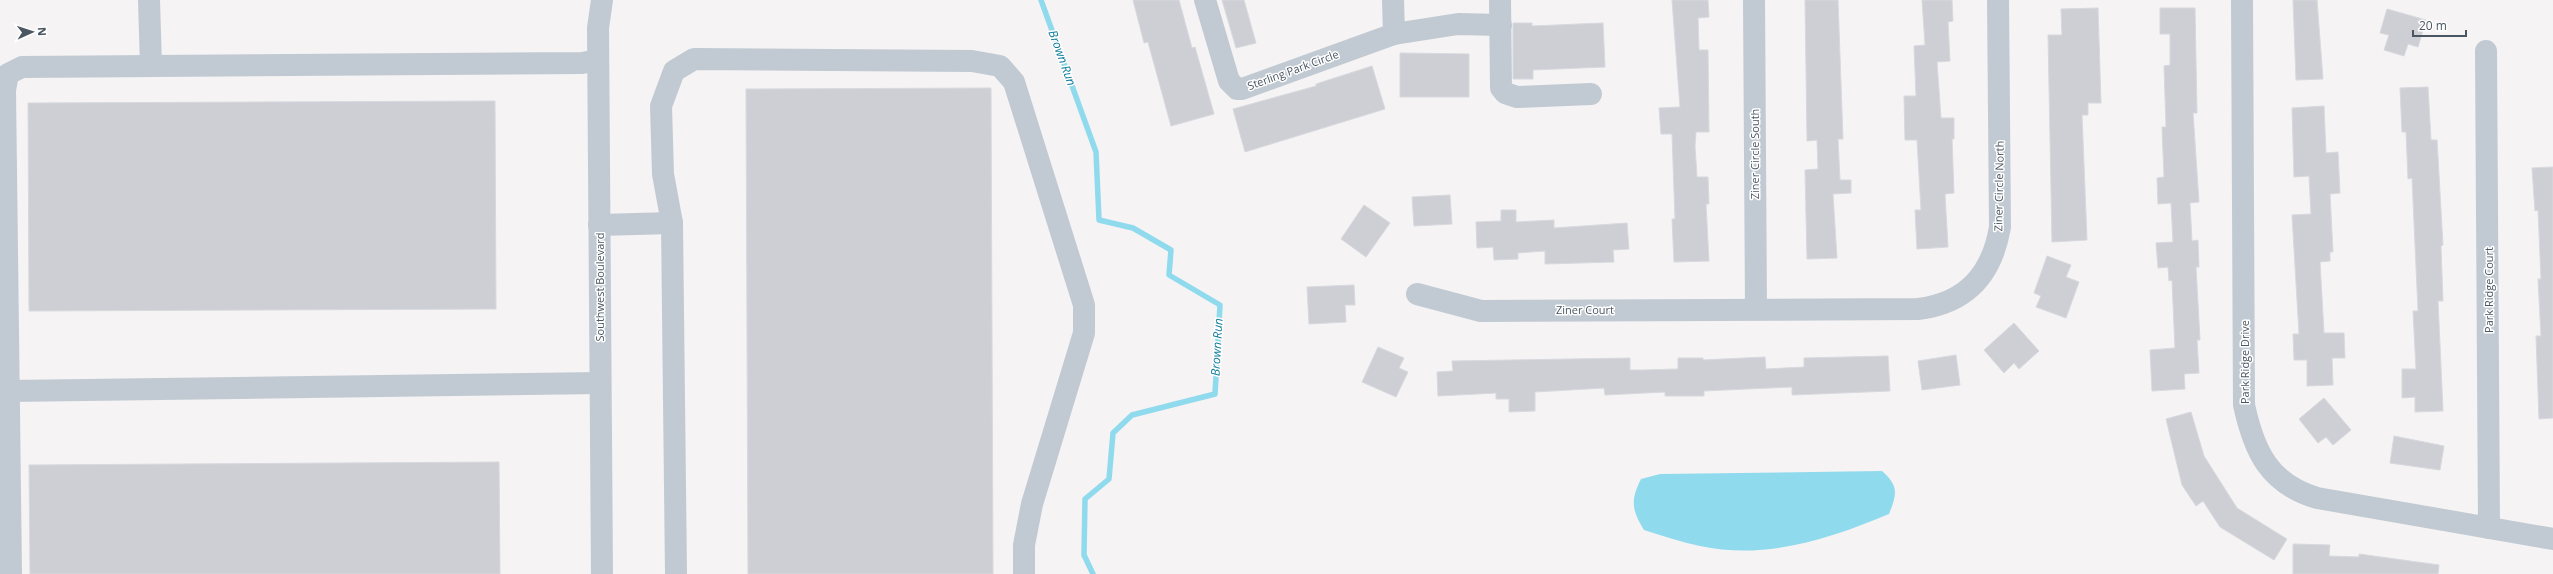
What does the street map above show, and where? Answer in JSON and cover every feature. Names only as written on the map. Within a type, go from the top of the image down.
[{"type":"street","points":[[149,0],[151,66]]},
{"type":"street","name":"Southwest Boulevard","points":[[602,0],[598,28],[602,574]]},
{"type":"street","name":"Sterling Park Circle","points":[[1205,0],[1229,81],[1237,89],[1242,89],[1394,34],[1458,24],[1501,25]]},
{"type":"street","points":[[1393,0],[1394,34]]},
{"type":"street","points":[[1500,0],[1501,88],[1505,93],[1517,97],[1591,94]]},
{"type":"street","name":"Ziner Circle South","points":[[1754,0],[1756,309]]},
{"type":"street","name":"Ziner Circle North","points":[[1756,309],[1926,308],[1958,297],[1975,283],[1988,267],[1996,248],[2000,227],[1998,0]]},
{"type":"street","name":"Park Ridge Drive","points":[[2242,0],[2244,405],[2250,431],[2260,455],[2271,471],[2299,493],[2317,498],[2553,539]]},
{"type":"street","name":"Park Ridge Court","points":[[2486,52],[2489,528]]},
{"type":"street","points":[[676,574],[672,222],[663,174],[661,106],[674,71],[694,59],[972,61],[1000,66],[1014,82],[1084,305],[1084,333],[1032,504],[1024,545],[1024,574]]},
{"type":"street","points":[[11,574],[5,90],[8,74],[22,67],[582,62],[598,60]]},
{"type":"street","points":[[599,225],[672,222]]},
{"type":"street","name":"Ziner Court","points":[[1417,294],[1481,311],[1756,309]]},
{"type":"street","points":[[9,391],[600,383]]},
{"type":"water","points":[[1882,471],[1888,476],[1894,486],[1895,491],[1894,501],[1889,514],[1843,532],[1820,539],[1773,549],[1725,550],[1686,543],[1665,537],[1644,530],[1637,517],[1634,505],[1635,493],[1641,479],[1660,474]]},
{"type":"building","points":[[1133,0],[1179,0],[1192,48],[1195,47],[1214,114],[1171,126],[1148,42],[1144,43]]},
{"type":"building","points":[[1222,0],[1244,0],[1256,43],[1236,48]]},
{"type":"building","points":[[1672,0],[1708,0],[1709,17],[1698,18],[1699,50],[1708,50],[1709,132],[1696,132],[1695,146],[1697,177],[1708,177],[1709,204],[1706,204],[1709,261],[1674,262],[1672,219],[1675,219],[1672,134],[1661,134],[1659,108],[1680,107]]},
{"type":"building","points":[[1805,0],[1838,0],[1843,139],[1838,139],[1840,180],[1851,180],[1851,193],[1833,194],[1837,258],[1807,259],[1805,170],[1818,169],[1817,140],[1807,141]]},
{"type":"building","points":[[1922,0],[1952,0],[1953,21],[1948,22],[1950,61],[1937,62],[1941,118],[1954,118],[1954,139],[1952,139],[1954,193],[1945,194],[1948,247],[1917,249],[1915,210],[1921,210],[1917,140],[1905,140],[1904,96],[1916,96],[1914,46],[1925,45]]},
{"type":"building","points":[[2293,0],[2317,0],[2323,79],[2296,80]]},
{"type":"building","points":[[2098,8],[2101,103],[2088,103],[2088,115],[2082,115],[2087,240],[2052,242],[2048,35],[2062,35],[2061,9]]},
{"type":"building","points":[[2160,8],[2195,8],[2197,113],[2193,113],[2199,202],[2190,203],[2192,241],[2198,240],[2199,267],[2196,267],[2200,340],[2197,340],[2199,373],[2184,374],[2185,389],[2152,391],[2150,350],[2175,348],[2172,280],[2169,281],[2168,267],[2158,268],[2156,243],[2173,242],[2171,203],[2158,204],[2157,178],[2164,177],[2162,127],[2166,127],[2164,66],[2170,65],[2170,34],[2160,34]]},
{"type":"building","points":[[2387,9],[2426,20],[2418,47],[2408,44],[2404,56],[2384,50],[2389,35],[2380,33]]},
{"type":"building","points":[[1513,23],[1532,23],[1532,26],[1603,23],[1605,67],[1533,70],[1533,79],[1513,79]]},
{"type":"building","points":[[1400,53],[1469,54],[1469,97],[1400,97]]},
{"type":"building","points":[[1372,66],[1385,109],[1245,152],[1233,109],[1316,86],[1316,84]]},
{"type":"building","points":[[2428,87],[2431,140],[2437,140],[2443,245],[2441,246],[2443,301],[2438,301],[2443,411],[2415,412],[2415,397],[2402,398],[2402,369],[2416,369],[2413,311],[2418,311],[2412,178],[2408,179],[2406,132],[2402,132],[2400,88]]},
{"type":"building","points":[[991,88],[993,574],[748,574],[746,89]]},
{"type":"building","points":[[495,101],[496,309],[29,311],[28,103]]},
{"type":"building","points":[[2324,106],[2326,153],[2338,152],[2340,193],[2330,194],[2333,252],[2330,252],[2330,261],[2320,262],[2324,333],[2344,333],[2345,358],[2332,358],[2333,385],[2307,386],[2307,360],[2294,360],[2293,334],[2299,334],[2292,215],[2311,214],[2309,176],[2294,177],[2292,108]]},
{"type":"building","points":[[2553,167],[2553,418],[2539,419],[2536,336],[2541,336],[2538,279],[2541,279],[2538,210],[2535,211],[2532,168]]},
{"type":"building","points":[[1450,195],[1452,224],[1414,226],[1412,197]]},
{"type":"building","points":[[1364,205],[1390,223],[1366,257],[1341,239]]},
{"type":"building","points":[[1501,210],[1516,210],[1516,222],[1554,220],[1554,228],[1627,223],[1629,249],[1613,250],[1614,262],[1545,264],[1545,251],[1518,253],[1518,259],[1494,260],[1493,247],[1477,248],[1476,222],[1501,221]]},
{"type":"building","points":[[2047,256],[2071,265],[2066,277],[2079,282],[2066,318],[2036,307],[2041,296],[2034,293]]},
{"type":"building","points":[[1354,285],[1355,305],[1345,305],[1346,322],[1309,324],[1307,287]]},
{"type":"building","points":[[2014,323],[2039,351],[2019,369],[2014,363],[2004,373],[1984,350]]},
{"type":"building","points":[[1378,347],[1404,358],[1399,368],[1408,372],[1396,397],[1362,382]]},
{"type":"building","points":[[1956,355],[1960,385],[1922,390],[1918,361]]},
{"type":"building","points":[[1888,356],[1890,391],[1792,395],[1792,387],[1704,391],[1704,396],[1665,396],[1665,392],[1605,395],[1604,388],[1535,392],[1535,411],[1509,412],[1509,399],[1496,399],[1496,393],[1438,396],[1437,372],[1453,371],[1452,361],[1630,358],[1630,370],[1643,370],[1678,369],[1678,358],[1703,358],[1703,360],[1765,357],[1766,369],[1804,367],[1804,358]]},
{"type":"building","points":[[2324,398],[2351,430],[2333,445],[2326,437],[2318,443],[2299,419]]},
{"type":"building","points":[[2191,412],[2204,456],[2237,508],[2287,539],[2274,560],[2220,527],[2203,501],[2196,506],[2182,485],[2166,419]]},
{"type":"building","points":[[2394,436],[2444,446],[2440,470],[2390,463]]},
{"type":"building","points":[[499,462],[500,574],[30,574],[29,465]]},
{"type":"building","points":[[2293,544],[2330,545],[2329,556],[2359,557],[2359,554],[2439,565],[2438,574],[2293,574]]},
{"type":"waterway","name":"Brown Run","points":[[1041,0],[1096,152],[1099,220],[1133,228],[1171,250],[1169,275],[1220,305],[1215,394],[1132,415],[1113,433],[1109,479],[1085,499],[1084,555],[1093,574]]}]
